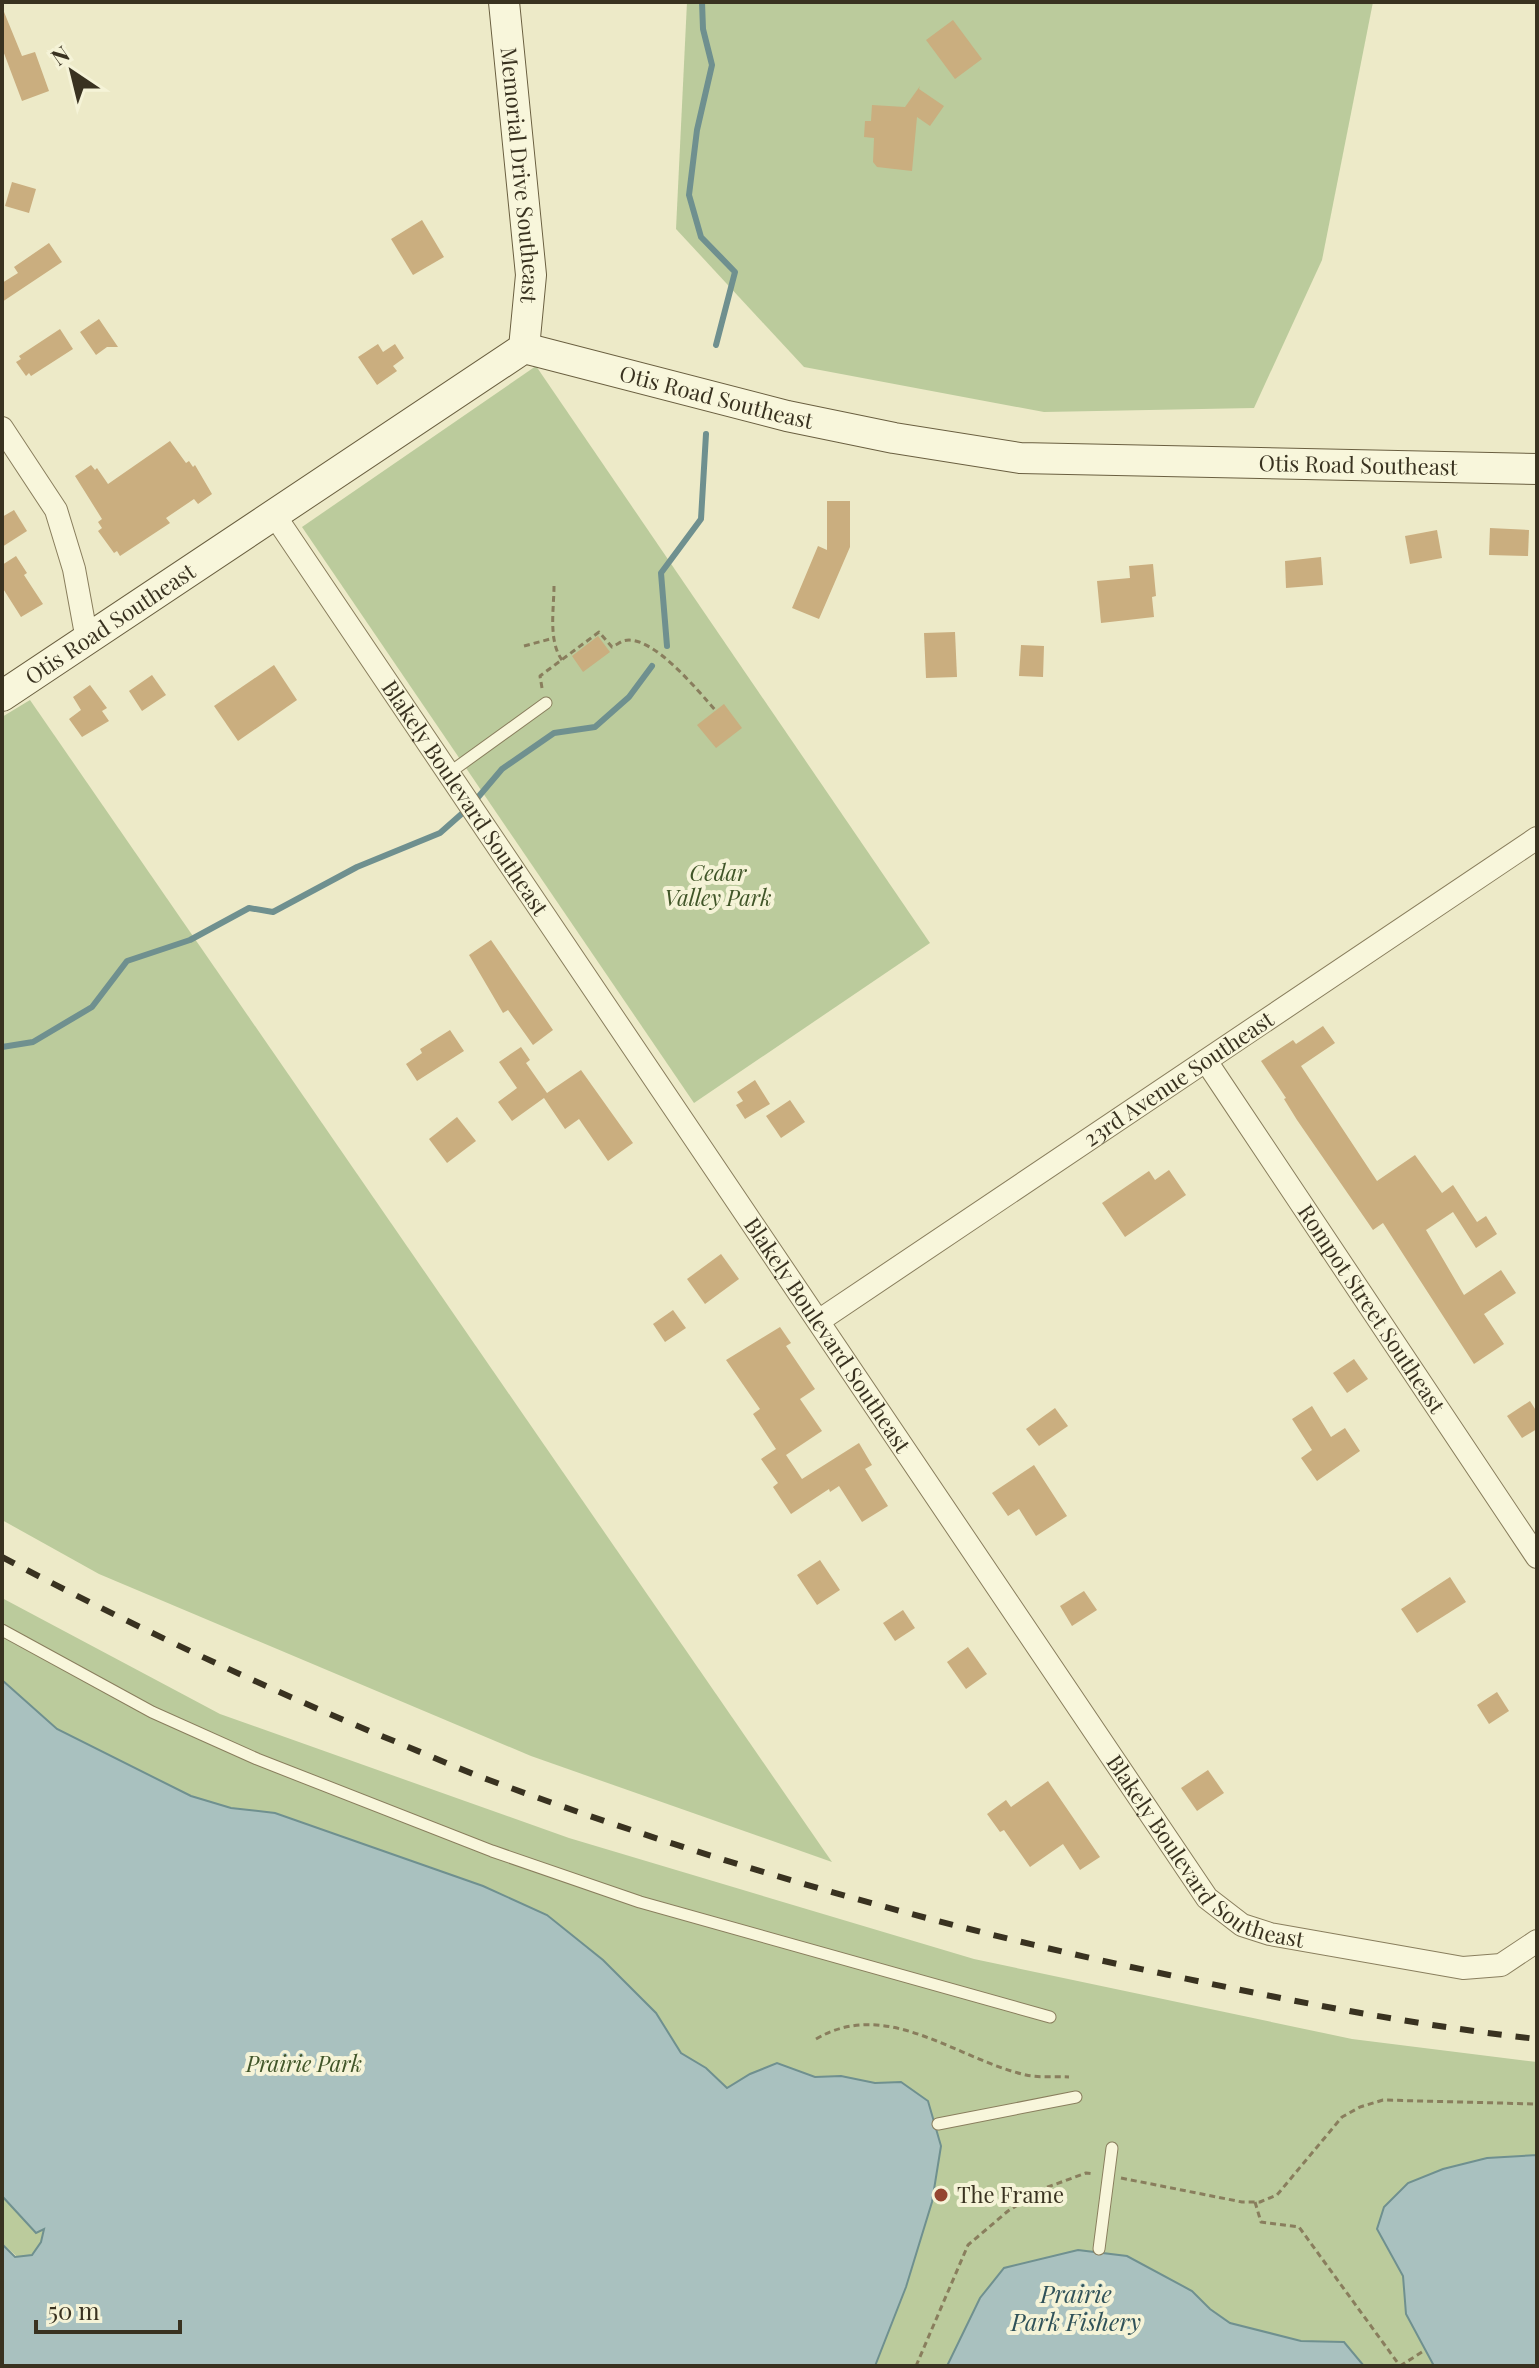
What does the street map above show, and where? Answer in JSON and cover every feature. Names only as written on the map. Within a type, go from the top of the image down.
[{"type":"street","name":"Memorial Drive Southeast","points":[[504,2],[531,275],[524,348]]},
{"type":"street","name":"Otis Road Southeast","points":[[2,696],[524,348],[787,416],[894,438],[1020,458],[1537,469]]},
{"type":"street","points":[[2,428],[56,510],[74,569],[87,640]]},
{"type":"street","name":"Blakely Boulevard Southeast","points":[[275,516],[1207,1898],[1242,1925],[1270,1934],[1463,1968],[1501,1965],[1537,1941]]},
{"type":"street","name":"23rd Avenue Southeast","points":[[820,1320],[1537,838]]},
{"type":"street","name":"Rompot Street Southeast","points":[[1206,1061],[1537,1557]]},
{"type":"lane","points":[[452,777],[546,703]]},
{"type":"lane","points":[[2,1630],[152,1712],[230,1748],[492,1851],[640,1902],[1050,2017]]},
{"type":"lane","points":[[938,2124],[1076,2097]]},
{"type":"lane","points":[[1099,2249],[1112,2148]]},
{"type":"path","points":[[554,586],[554,638],[556,652],[562,660]]},
{"type":"path","points":[[546,703],[540,676],[599,632],[612,647],[622,641],[640,642],[674,665],[716,711]]},
{"type":"path","points":[[524,646],[554,638]]},
{"type":"path","points":[[816,2039],[835,2028],[866,2024],[898,2026],[1028,2075],[1069,2077]]},
{"type":"path","points":[[916,2366],[968,2245],[1008,2211],[1045,2188],[1086,2173],[1255,2202],[1277,2195],[1342,2117],[1360,2107],[1383,2100],[1537,2104]]},
{"type":"path","points":[[1255,2202],[1261,2222],[1299,2227],[1400,2366],[1422,2352]]},
{"type":"green space","points":[[687,2],[1373,2],[1322,260],[1254,408],[1044,412],[804,367],[676,229]]},
{"type":"green space","name":"Cedar Valley Park","points":[[536,366],[930,943],[694,1103],[302,527]]},
{"type":"green space","points":[[30,700],[832,1862],[531,1756],[99,1574],[2,1520],[2,717]]},
{"type":"green space","name":"Prairie Park","points":[[2,1598],[220,1714],[569,1838],[974,1959],[1352,2039],[1537,2062],[1537,2366],[137,2366],[2,2243]]},
{"type":"water","points":[[2,1680],[57,1729],[191,1796],[231,1808],[275,1813],[483,1886],[547,1915],[603,1960],[656,2013],[681,2053],[706,2068],[727,2088],[777,2063],[815,2077],[841,2076],[875,2083],[901,2082],[928,2101],[941,2146],[932,2202],[906,2287],[875,2366],[2,2366],[2,2244],[15,2257],[32,2255],[41,2242],[44,2229],[36,2233],[2,2196]]},
{"type":"water","points":[[1537,2155],[1537,2366],[1434,2366],[1406,2314],[1403,2276],[1377,2229],[1384,2207],[1408,2183],[1443,2169],[1487,2158]]},
{"type":"water","name":"Prairie Park Fishery","points":[[1078,2250],[1127,2256],[1192,2291],[1230,2323],[1301,2341],[1344,2342],[1364,2366],[947,2366],[980,2298],[1004,2268]]},
{"type":"building","points":[[2,7],[22,56],[35,52],[49,91],[22,101],[2,48]]},
{"type":"building","points":[[953,20],[982,59],[955,79],[926,40]]},
{"type":"building","points":[[920,86],[919,89],[944,106],[930,126],[917,117],[912,171],[877,167],[873,162],[874,138],[864,137],[865,121],[871,121],[872,105],[905,107]]},
{"type":"building","points":[[12,182],[36,189],[29,213],[5,206]]},
{"type":"building","points":[[422,220],[444,257],[413,275],[391,239]]},
{"type":"building","points":[[49,243],[62,262],[2,302],[2,283],[18,273],[14,267]]},
{"type":"building","points":[[99,319],[118,347],[107,347],[96,355],[80,332]]},
{"type":"building","points":[[60,329],[73,349],[31,376],[29,373],[26,376],[16,362],[21,359],[19,356]]},
{"type":"building","points":[[378,344],[383,352],[395,344],[404,358],[393,366],[397,371],[377,385],[358,357]]},
{"type":"building","points":[[170,441],[186,463],[189,461],[193,467],[195,465],[212,494],[198,504],[194,499],[166,518],[170,523],[120,556],[117,551],[114,553],[98,531],[102,528],[98,522],[102,519],[75,476],[91,465],[95,470],[97,468],[108,484]]},
{"type":"building","points":[[827,501],[850,501],[850,547],[819,619],[792,608],[818,546],[827,550]]},
{"type":"building","points":[[14,510],[27,531],[2,547],[2,517]]},
{"type":"building","points":[[1490,528],[1529,530],[1528,556],[1489,555]]},
{"type":"building","points":[[1437,530],[1442,558],[1410,564],[1405,536]]},
{"type":"building","points":[[16,556],[43,604],[21,617],[2,587],[2,565]]},
{"type":"building","points":[[1321,557],[1323,585],[1286,588],[1285,561]]},
{"type":"building","points":[[1153,564],[1154,617],[1101,623],[1097,581],[1130,578],[1129,566]]},
{"type":"building","points":[[955,632],[957,677],[926,678],[924,633]]},
{"type":"building","points":[[598,636],[610,652],[583,672],[572,656]]},
{"type":"building","points":[[1021,645],[1044,646],[1043,677],[1019,676]]},
{"type":"building","points":[[274,665],[297,700],[238,741],[214,706]]},
{"type":"building","points":[[152,675],[166,695],[142,711],[129,691]]},
{"type":"building","points":[[90,685],[107,708],[102,711],[109,721],[82,737],[69,719],[81,710],[73,697]]},
{"type":"building","points":[[724,704],[742,728],[716,748],[697,725]]},
{"type":"building","points":[[491,940],[553,1030],[533,1045],[508,1010],[503,1013],[469,955]]},
{"type":"building","points":[[1323,1026],[1335,1043],[1301,1066],[1377,1181],[1415,1155],[1442,1193],[1453,1185],[1477,1222],[1486,1216],[1497,1234],[1476,1248],[1453,1212],[1426,1230],[1464,1295],[1501,1270],[1516,1293],[1484,1314],[1504,1344],[1474,1364],[1383,1223],[1373,1230],[1297,1120],[1261,1061],[1293,1040],[1296,1044]]},
{"type":"building","points":[[450,1030],[464,1051],[417,1081],[406,1064],[422,1053],[420,1049]]},
{"type":"building","points":[[521,1047],[530,1060],[526,1063],[547,1093],[581,1070],[633,1143],[608,1161],[579,1119],[565,1129],[544,1098],[512,1121],[498,1102],[517,1088],[499,1062]]},
{"type":"building","points":[[755,1080],[770,1104],[745,1119],[736,1105],[743,1101],[737,1092]]},
{"type":"building","points":[[790,1100],[805,1122],[781,1138],[766,1116]]},
{"type":"building","points":[[457,1117],[476,1141],[447,1163],[429,1139]]},
{"type":"building","points":[[1169,1170],[1186,1195],[1125,1237],[1102,1203],[1149,1171],[1155,1180]]},
{"type":"building","points":[[721,1254],[739,1279],[705,1304],[687,1279]]},
{"type":"building","points":[[673,1310],[686,1328],[665,1342],[653,1324]]},
{"type":"building","points":[[780,1327],[791,1343],[786,1346],[815,1389],[800,1399],[822,1431],[786,1455],[802,1479],[859,1443],[872,1465],[865,1469],[888,1506],[862,1522],[839,1486],[830,1492],[829,1489],[791,1514],[773,1487],[778,1483],[761,1459],[776,1449],[753,1414],[760,1409],[726,1360]]},
{"type":"building","points":[[1354,1359],[1368,1379],[1347,1393],[1333,1373]]},
{"type":"building","points":[[1530,1401],[1537,1412],[1537,1429],[1522,1438],[1507,1416]]},
{"type":"building","points":[[1312,1406],[1331,1437],[1345,1428],[1360,1451],[1317,1481],[1301,1458],[1312,1450],[1292,1419]]},
{"type":"building","points":[[1055,1408],[1068,1426],[1039,1446],[1026,1429]]},
{"type":"building","points":[[1034,1465],[1067,1516],[1036,1536],[1019,1509],[1008,1516],[992,1493]]},
{"type":"building","points":[[820,1560],[840,1590],[817,1605],[797,1575]]},
{"type":"building","points":[[1450,1577],[1466,1602],[1417,1633],[1401,1609]]},
{"type":"building","points":[[1084,1591],[1097,1610],[1072,1626],[1060,1606]]},
{"type":"building","points":[[903,1610],[915,1628],[895,1641],[883,1623]]},
{"type":"building","points":[[968,1647],[987,1674],[966,1689],[947,1662]]},
{"type":"building","points":[[1497,1692],[1509,1711],[1489,1724],[1477,1705]]},
{"type":"building","points":[[1208,1770],[1224,1793],[1197,1811],[1181,1788]]},
{"type":"building","points":[[1048,1781],[1100,1857],[1080,1870],[1063,1844],[1030,1867],[1004,1830],[1000,1832],[987,1814],[1006,1800],[1011,1807]]},
{"type":"waterway","points":[[702,2],[703,29],[712,65],[697,130],[689,195],[701,237],[735,272],[716,345]]},
{"type":"waterway","points":[[667,646],[661,573],[701,519],[706,434]]},
{"type":"waterway","points":[[474,802],[502,769],[554,733],[595,727],[629,697],[652,666]]},
{"type":"waterway","points":[[2,1047],[33,1042],[92,1007],[127,961],[190,940],[249,908],[273,912],[357,867],[440,833],[466,810]]},
{"type":"railway","points":[[2,1557],[239,1674],[450,1764],[572,1810],[741,1865],[997,1936],[1215,1985],[1352,2012],[1537,2039]]},
{"type":"place","name":"The Frame","points":[[941,2195]]}]
